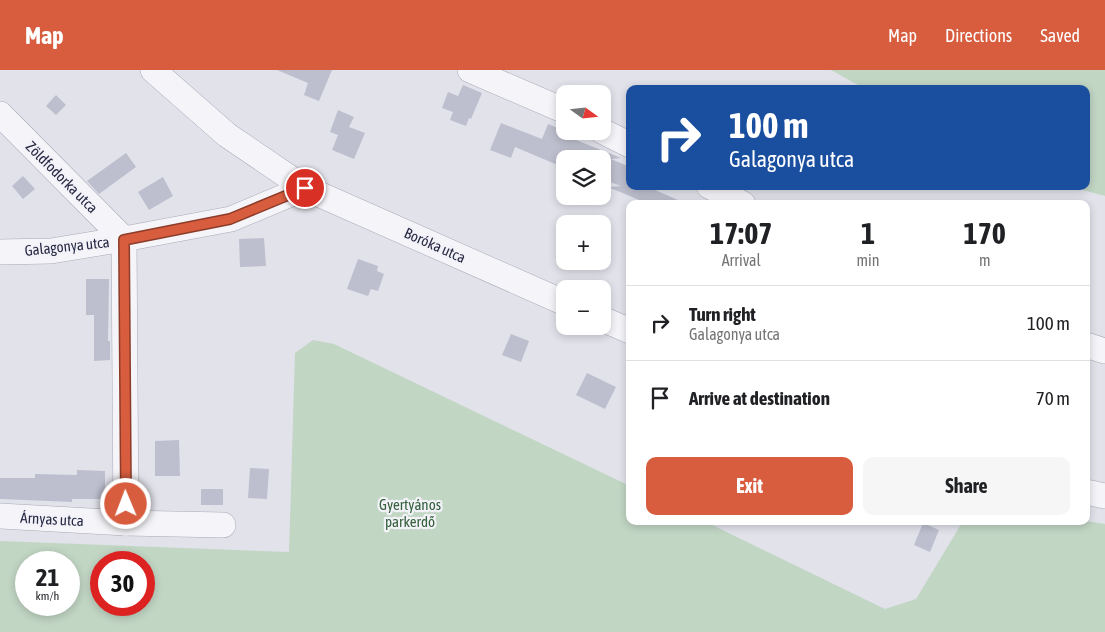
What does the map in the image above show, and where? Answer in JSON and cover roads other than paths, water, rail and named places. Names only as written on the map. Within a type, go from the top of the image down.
[{"type":"street","name":"Boróka utca","points":[[153,70],[226,135],[305,188],[556,299]]},
{"type":"street","points":[[470,70],[556,107]]},
{"type":"street","name":"Zöldfodorka utca","points":[[0,114],[124,240]]},
{"type":"street","points":[[611,136],[626,143]]},
{"type":"street","name":"Galagonya utca","points":[[0,252],[52,251],[124,240],[230,219],[305,188]]},
{"type":"street","points":[[717,190],[736,200]]},
{"type":"street","points":[[124,240],[126,523]]},
{"type":"street","points":[[611,323],[626,330]]},
{"type":"street","points":[[1090,347],[1105,351]]},
{"type":"street","points":[[1090,493],[1105,496]]},
{"type":"street","name":"Árnyas utca","points":[[0,516],[126,523],[223,525]]},
{"type":"park label","name":"Gyertyános parkerdő","points":[[410,512]]}]
